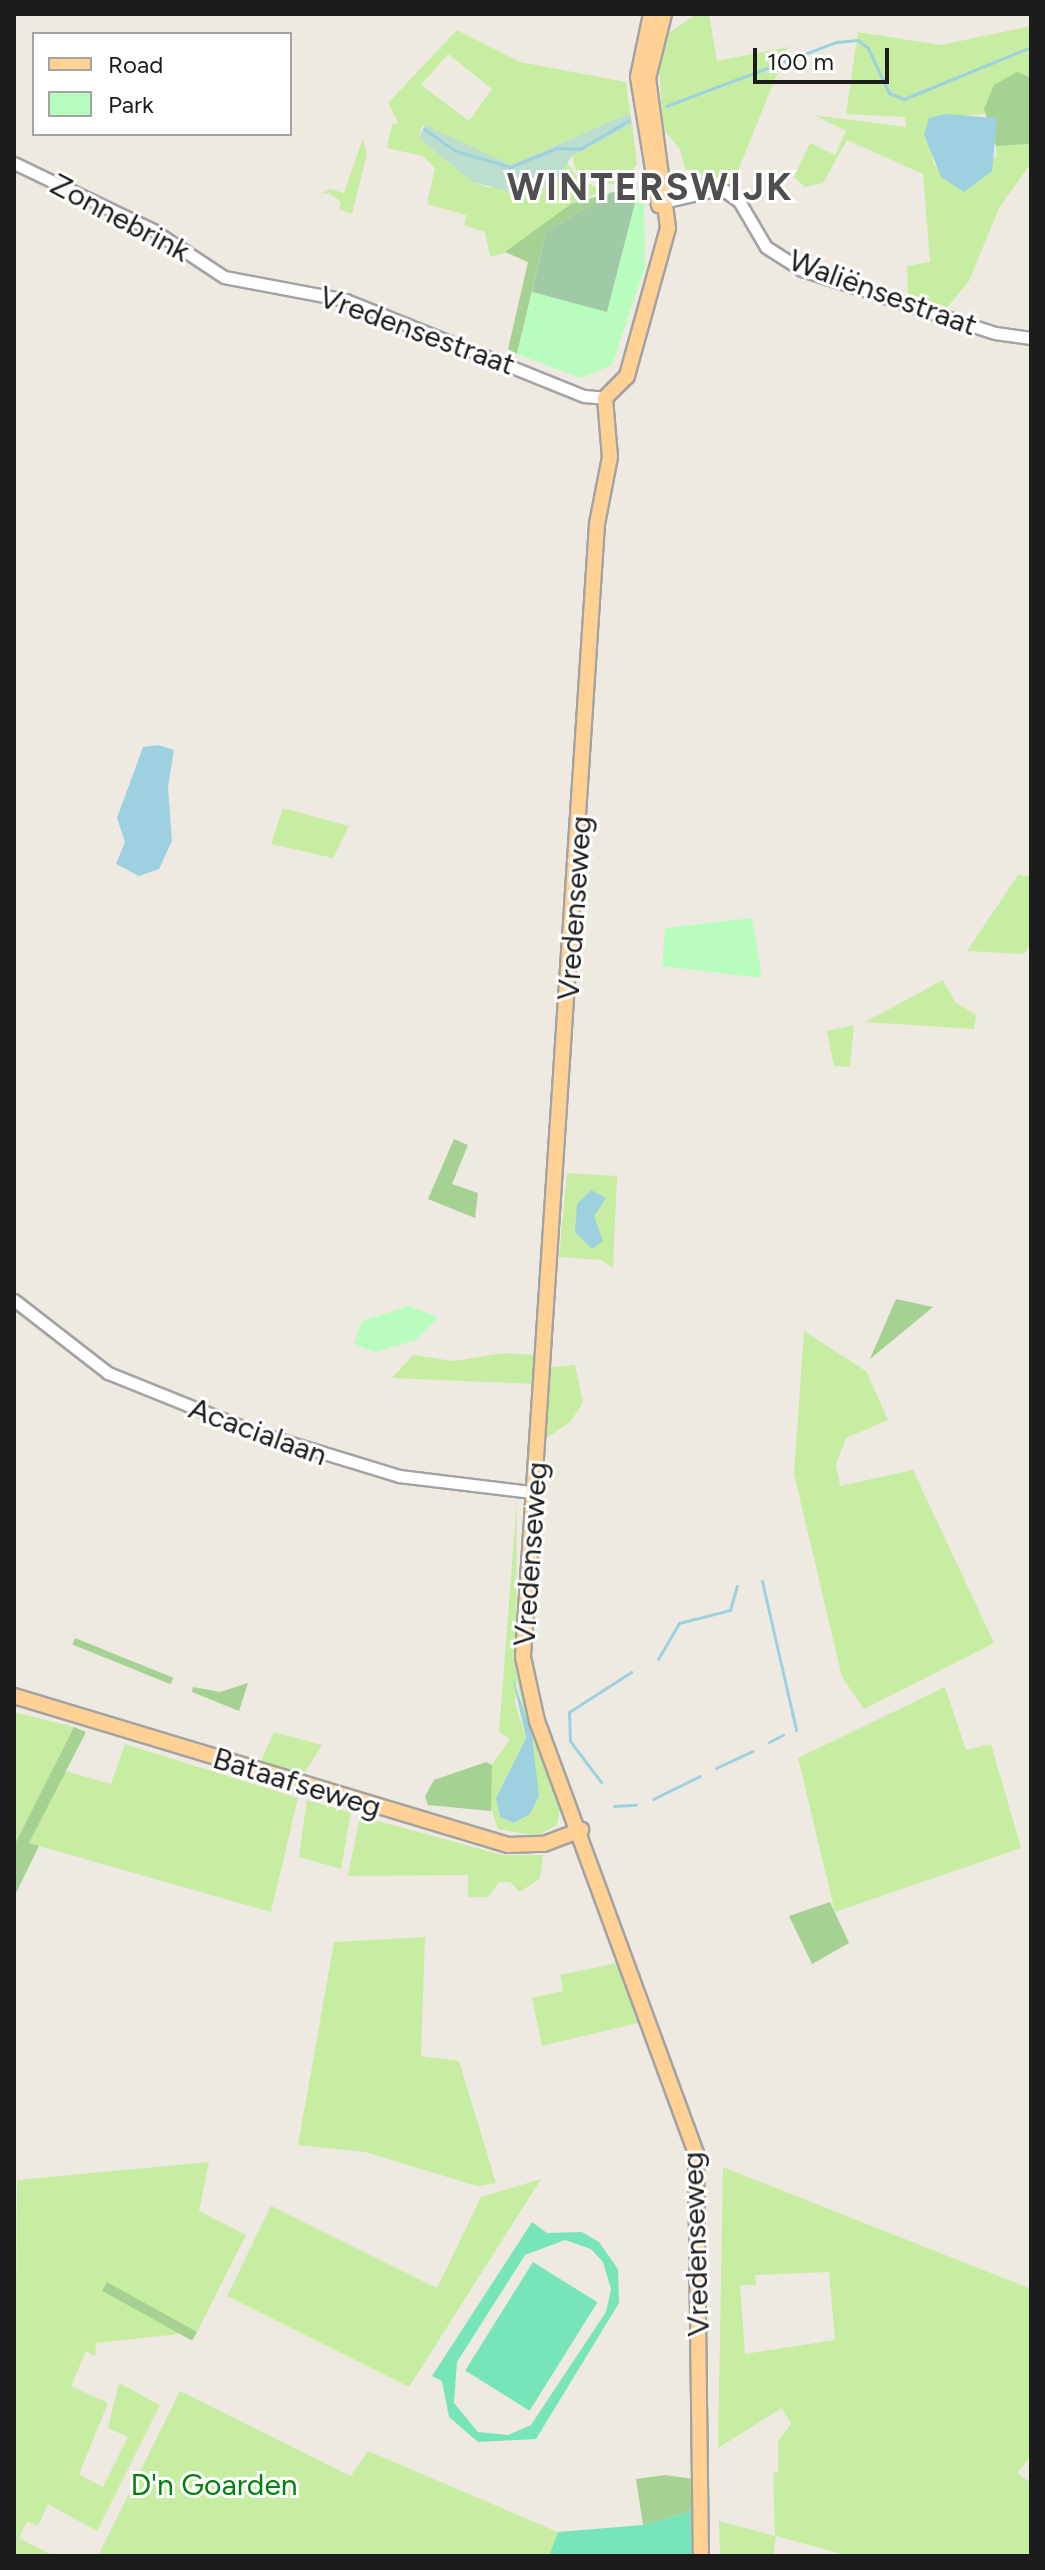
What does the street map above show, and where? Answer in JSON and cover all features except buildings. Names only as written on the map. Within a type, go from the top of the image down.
[{"type":"main road","points":[[651,14],[638,77],[662,196]]},
{"type":"main road","points":[[605,398],[627,376],[657,265],[662,196],[648,78],[664,14]]},
{"type":"main road","name":"Vredenseweg","points":[[605,398],[610,457],[597,524],[578,891],[523,1620],[526,1680],[687,2117],[698,2166],[701,2556]]},
{"type":"main road","name":"Bataafseweg","points":[[14,1696],[508,1845],[544,1844],[581,1830]]},
{"type":"street","name":"Zonnebrink","points":[[14,163],[153,230],[224,277]]},
{"type":"street","name":"Waliënsestraat","points":[[662,196],[719,189],[739,201],[766,247],[802,270],[995,333],[1031,338]]},
{"type":"street","name":"Vredensestraat","points":[[224,277],[371,307],[584,396],[605,398]]},
{"type":"street","name":"Acacialaan","points":[[14,1300],[108,1373],[252,1431],[399,1476],[532,1492]]},
{"type":"green space","points":[[696,14],[709,14],[717,61],[788,47],[735,178],[727,183],[685,169],[680,149],[663,129],[658,53],[669,33]]},
{"type":"green space","points":[[1031,26],[1031,77],[1025,74],[984,114],[929,118],[933,162],[945,181],[997,156],[996,146],[1031,144],[1031,163],[999,208],[969,281],[945,310],[908,297],[907,266],[930,262],[923,174],[847,140],[823,183],[805,187],[794,177],[810,143],[835,155],[846,131],[814,115],[906,127],[905,117],[846,114],[858,32],[941,45]]},
{"type":"green space","points":[[457,30],[520,62],[626,82],[630,113],[511,165],[422,125],[419,138],[478,184],[490,188],[566,161],[578,178],[603,191],[571,204],[514,250],[490,257],[485,232],[464,225],[466,215],[427,204],[435,168],[423,156],[387,148],[392,124],[399,124],[388,103]],"holes":[[[448,54],[492,89],[469,121],[421,85]]]},
{"type":"green space","points":[[1017,72],[1031,77],[1031,144],[996,146],[984,109],[994,85]]},
{"type":"green space","points":[[630,113],[632,124],[572,156],[554,182],[515,193],[473,182],[419,138],[425,125],[511,165]]},
{"type":"green space","points":[[632,124],[637,164],[620,187],[576,171],[572,156]]},
{"type":"green space","points":[[363,138],[367,155],[352,214],[339,209],[341,202],[329,193],[320,194],[330,189],[344,193]]},
{"type":"green space","points":[[644,191],[645,267],[612,365],[581,378],[517,354],[532,292],[607,312],[638,192]]},
{"type":"green space","points":[[613,192],[546,232],[517,354],[508,349],[528,262],[505,252],[571,204]]},
{"type":"green space","points":[[613,192],[638,192],[607,313],[532,292],[546,232]]},
{"type":"green space","points":[[283,808],[349,826],[333,858],[271,844]]},
{"type":"green space","points":[[1018,875],[1031,876],[1031,943],[1024,954],[967,951]]},
{"type":"green space","points":[[752,918],[762,978],[662,966],[665,928]]},
{"type":"green space","points":[[943,980],[955,1002],[976,1015],[974,1029],[865,1022]]},
{"type":"green space","points":[[854,1025],[850,1067],[834,1066],[827,1031]]},
{"type":"green space","points":[[454,1139],[468,1145],[452,1184],[478,1193],[475,1218],[428,1199]]},
{"type":"green space","points":[[567,1173],[617,1176],[613,1268],[601,1260],[559,1257]]},
{"type":"green space","points":[[896,1299],[933,1307],[870,1359]]},
{"type":"green space","points":[[409,1306],[438,1317],[416,1340],[375,1352],[354,1344],[362,1321]]},
{"type":"green space","points":[[804,1331],[866,1371],[888,1420],[846,1438],[836,1464],[840,1486],[913,1470],[994,1643],[864,1709],[842,1677],[794,1474]]},
{"type":"green space","points":[[505,1353],[537,1355],[535,1384],[392,1378],[413,1355],[453,1361]]},
{"type":"green space","points":[[575,1365],[583,1403],[570,1422],[545,1439],[551,1367]]},
{"type":"green space","points":[[517,1499],[516,1662],[562,1799],[557,1825],[537,1836],[498,1829],[490,1805],[492,1765],[510,1739],[499,1732]],"holes":[[[517,1679],[539,1796],[530,1814],[515,1823],[500,1817],[496,1798],[526,1738],[515,1703]]]},
{"type":"green space","points":[[75,1638],[173,1678],[171,1684],[72,1644]]},
{"type":"green space","points":[[248,1683],[239,1711],[192,1692],[193,1687],[220,1692]]},
{"type":"green space","points":[[945,1687],[966,1750],[991,1744],[1021,1848],[835,1912],[798,1758]]},
{"type":"green space","points":[[14,1712],[74,1727],[14,1846]]},
{"type":"green space","points":[[74,1727],[86,1732],[29,1843],[39,1846],[14,1897],[14,1846]]},
{"type":"green space","points":[[274,1732],[322,1745],[302,1777],[259,1765]]},
{"type":"green space","points":[[125,1744],[298,1798],[271,1912],[29,1843],[65,1771],[111,1784]]},
{"type":"green space","points":[[486,1762],[492,1765],[491,1811],[428,1805],[425,1796],[434,1780]]},
{"type":"green space","points":[[307,1800],[351,1812],[341,1869],[299,1857]]},
{"type":"green space","points":[[360,1816],[502,1855],[543,1855],[540,1878],[520,1892],[510,1882],[499,1882],[488,1897],[468,1897],[468,1875],[348,1876]]},
{"type":"green space","points":[[830,1902],[849,1943],[812,1964],[789,1916]]},
{"type":"green space","points":[[425,1937],[421,2056],[459,2061],[496,2183],[477,2186],[365,2152],[298,2145],[334,1942]]},
{"type":"green space","points":[[622,1962],[642,2022],[542,2046],[532,1998],[563,1991],[560,1975]]},
{"type":"green space","points":[[209,2162],[199,2211],[246,2235],[197,2332],[96,2343],[95,2356],[86,2351],[71,2386],[108,2403],[79,2474],[103,2487],[128,2437],[108,2428],[119,2383],[160,2405],[97,2531],[48,2504],[38,2526],[27,2521],[19,2538],[54,2556],[14,2556],[17,2180]]},
{"type":"green space","points":[[723,2167],[1031,2289],[1031,2456],[1017,2473],[1031,2483],[1031,2556],[850,2556],[776,2536],[773,2556],[720,2556],[719,2521],[775,2536],[773,2473],[778,2472],[778,2441],[791,2424],[782,2408],[718,2448]],"holes":[[[829,2272],[835,2340],[745,2354],[740,2285],[756,2285],[755,2275]]]},
{"type":"green space","points":[[541,2179],[409,2387],[227,2296],[271,2206],[437,2288],[481,2197]]},
{"type":"green space","points":[[532,2222],[547,2233],[582,2232],[599,2242],[618,2269],[619,2303],[536,2439],[478,2442],[449,2417],[442,2381],[432,2376]],"holes":[[[565,2240],[591,2249],[603,2262],[611,2289],[606,2312],[531,2425],[508,2435],[478,2432],[454,2403],[457,2362],[525,2255]]]},
{"type":"green space","points":[[533,2262],[597,2302],[530,2411],[465,2371]]},
{"type":"green space","points":[[107,2282],[197,2332],[192,2341],[102,2291]]},
{"type":"green space","name":"D'n Goarden","points":[[180,2391],[351,2476],[368,2451],[558,2532],[549,2556],[98,2556]]},
{"type":"green space","points":[[665,2475],[693,2479],[691,2511],[643,2525],[636,2479]]},
{"type":"green space","points":[[691,2511],[692,2556],[549,2556],[558,2532],[643,2525]]},
{"type":"water","points":[[945,114],[997,118],[992,171],[964,192],[941,177],[924,134],[929,118]]},
{"type":"water","points":[[158,745],[174,750],[168,787],[172,841],[159,869],[139,876],[116,864],[125,842],[117,818],[143,747]]},
{"type":"water","points":[[591,1190],[606,1198],[594,1216],[603,1241],[592,1249],[575,1232],[577,1204]]},
{"type":"water","points":[[512,1675],[532,1735],[539,1796],[530,1814],[514,1823],[500,1817],[496,1798],[526,1738]]},
{"type":"waterway","points":[[666,106],[836,42],[858,40],[868,48],[889,93],[904,99],[1031,47]]},
{"type":"waterway","points":[[424,129],[456,151],[510,167],[557,148],[580,149],[629,120]]},
{"type":"waterway","points":[[762,1581],[796,1730]]},
{"type":"waterway","points":[[658,1659],[679,1623],[730,1610],[737,1586]]},
{"type":"waterway","points":[[601,1782],[570,1741],[569,1712],[631,1672]]},
{"type":"waterway","points":[[769,1742],[783,1735]]},
{"type":"waterway","points":[[716,1768],[752,1751]]},
{"type":"waterway","points":[[653,1799],[700,1776]]},
{"type":"waterway","points":[[614,1806],[636,1805]]},
{"type":"district","name":"WINTERSWIJK","points":[[650,188]]}]
